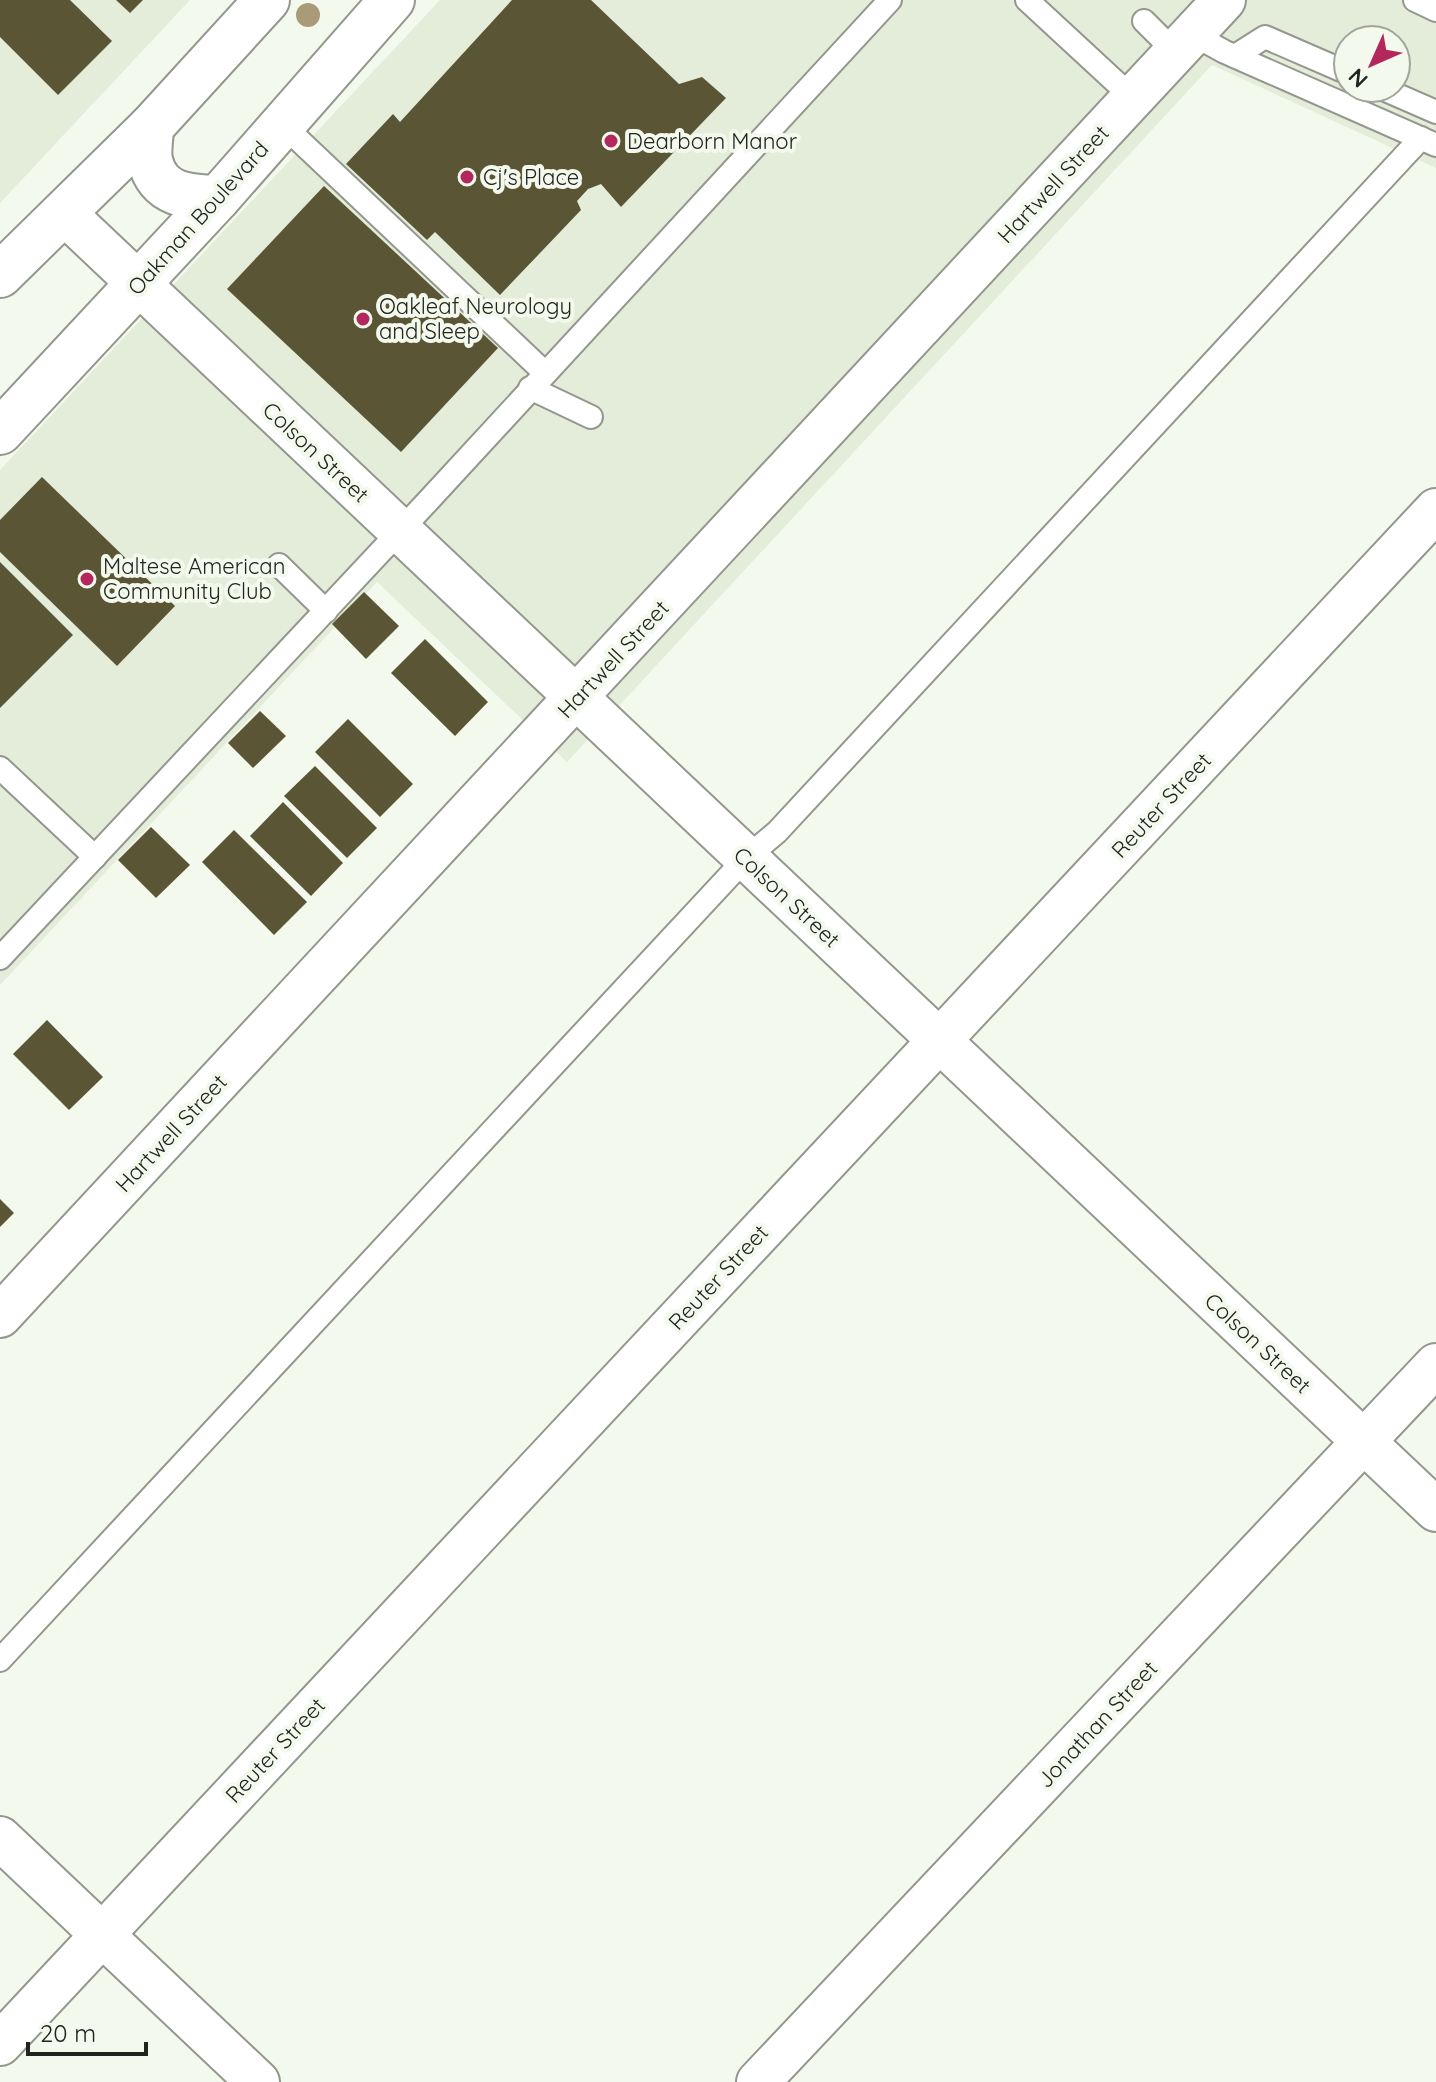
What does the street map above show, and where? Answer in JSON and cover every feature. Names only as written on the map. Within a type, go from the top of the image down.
[{"type":"street","points":[[0,275],[151,127],[267,0]]},
{"type":"street","name":"Oakman Boulevard","points":[[0,432],[218,198],[392,0]]},
{"type":"street","name":"Hartwell Street","points":[[0,1316],[1224,0]]},
{"type":"street","points":[[151,127],[150,161],[161,182],[185,196],[218,198]]},
{"type":"street","name":"Colson Street","points":[[64,213],[1436,1510]]},
{"type":"street","name":"Reuter Street","points":[[0,2044],[1436,510]]},
{"type":"street","name":"Jonathan Street","points":[[758,2082],[1436,1365]]},
{"type":"street","points":[[0,1838],[258,2082]]},
{"type":"lane","points":[[0,958],[326,611],[890,0]]},
{"type":"lane","points":[[1027,0],[1061,43],[1133,98]]},
{"type":"lane","points":[[1415,0],[1436,10]]},
{"type":"lane","points":[[0,1660],[746,858],[788,821],[1428,142],[1235,56],[1184,43],[1144,21]]},
{"type":"lane","points":[[1235,56],[1265,37],[1332,66]]},
{"type":"lane","points":[[1412,102],[1436,112]]},
{"type":"lane","points":[[283,125],[537,380],[591,417]]},
{"type":"lane","points":[[279,565],[326,611]]},
{"type":"lane","points":[[0,768],[95,857]]},
{"type":"shaded area","points":[[0,0],[190,0],[0,203]]},
{"type":"shaded area","points":[[440,0],[1436,0],[1436,168],[1212,65],[567,762],[377,582],[0,985],[0,470]]},
{"type":"building","points":[[0,0],[70,0],[112,41],[58,95],[0,37]]},
{"type":"building","points":[[116,0],[143,0],[130,13]]},
{"type":"building","points":[[512,0],[591,0],[679,84],[702,77],[726,98],[621,207],[601,184],[588,189],[577,201],[581,210],[500,295],[435,232],[427,240],[346,164],[393,114],[400,122]]},
{"type":"building","name":"Oakleaf Neurology and Sleep","points":[[324,186],[498,348],[401,452],[227,289]]},
{"type":"building","name":"Maltese American Community Club","points":[[42,477],[175,606],[117,666],[0,552],[0,520]]},
{"type":"building","points":[[0,562],[73,635],[0,708]]},
{"type":"building","points":[[364,592],[399,626],[366,659],[332,624]]},
{"type":"building","points":[[425,639],[488,702],[455,736],[391,673]]},
{"type":"building","points":[[260,711],[286,736],[253,768],[228,743]]},
{"type":"building","points":[[348,719],[413,784],[380,817],[315,752]]},
{"type":"building","points":[[315,766],[377,828],[347,858],[284,796]]},
{"type":"building","points":[[283,802],[343,863],[311,896],[250,836]]},
{"type":"building","points":[[151,827],[190,865],[156,898],[118,860]]},
{"type":"building","points":[[234,830],[307,902],[274,935],[202,862]]},
{"type":"building","points":[[47,1020],[103,1077],[69,1110],[13,1054]]},
{"type":"building","points":[[0,1199],[14,1213],[0,1227]]},
{"type":"place","name":"Dearborn Manor","points":[[611,141]]},
{"type":"place","name":"Cj's Place","points":[[467,177]]},
{"type":"place","name":"Oakleaf Neurology and Sleep","points":[[363,319]]},
{"type":"place","name":"Maltese American Community Club","points":[[87,579]]}]
